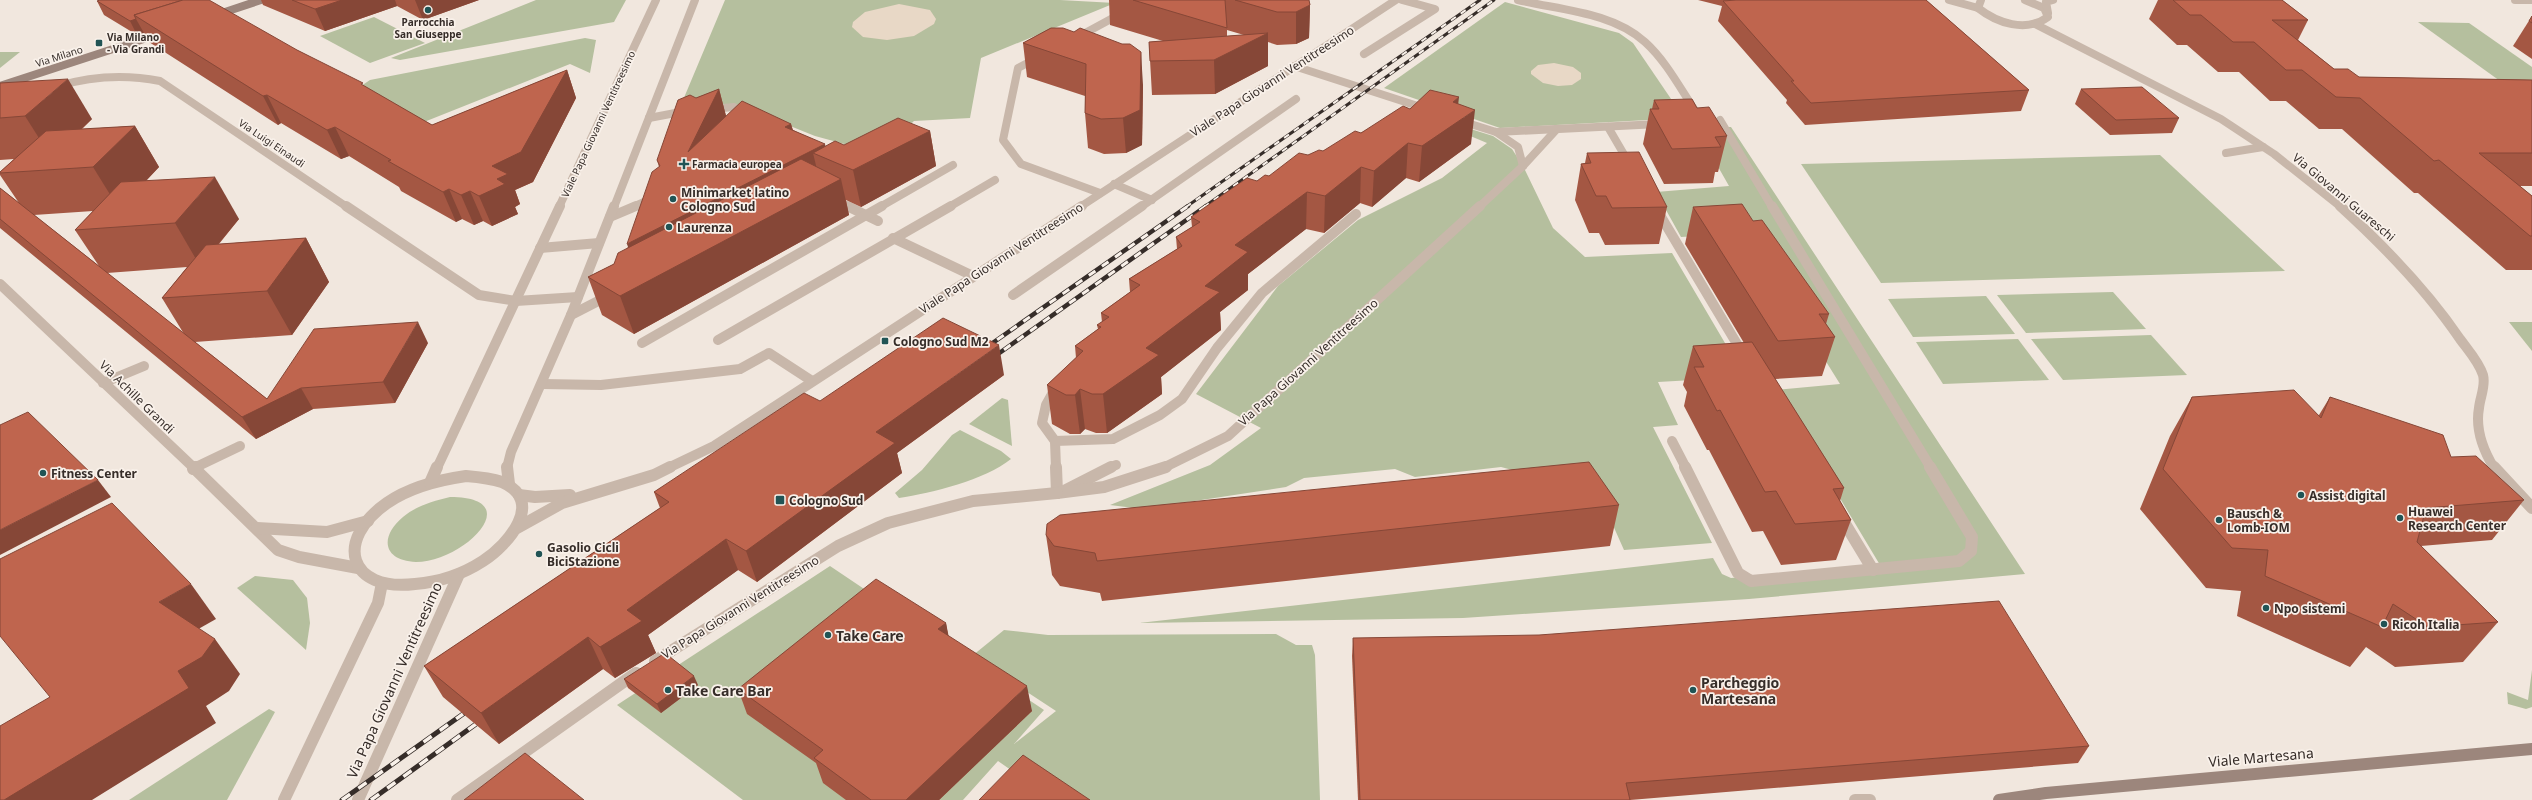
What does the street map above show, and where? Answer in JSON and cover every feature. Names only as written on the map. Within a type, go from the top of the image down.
[{"type":"street","points":[[208,18],[262,0]]},
{"type":"street","name":"Viale Papa Giovanni Ventitreesimo","points":[[430,483],[656,0]]},
{"type":"street","points":[[509,484],[507,468],[511,452],[543,384],[571,316],[695,0]]},
{"type":"street","points":[[1067,42],[1146,0]]},
{"type":"street","name":"Viale Papa Giovanni Ventitreesimo","points":[[358,568],[366,576],[382,583],[408,585],[424,583],[459,574],[494,553],[517,528],[562,503],[654,474],[681,463],[714,446],[1396,0]]},
{"type":"street","points":[[1364,54],[1435,9],[1402,0]]},
{"type":"street","points":[[1518,0],[1612,22],[1632,31],[1646,43],[1699,115]]},
{"type":"street","points":[[1948,0],[1978,8],[1983,13],[2001,21],[2035,24],[2044,21],[2048,17],[2046,2],[2053,0]]},
{"type":"street","points":[[1978,8],[1978,3],[1981,0]]},
{"type":"street","points":[[2025,0],[2044,8],[2048,13]]},
{"type":"street","points":[[2515,0],[2532,0]]},
{"type":"street","name":"Via Giovanni Guareschi","points":[[2035,24],[2184,99],[2241,131],[2371,233],[2395,258],[2459,337],[2482,370],[2485,390],[2478,416],[2480,442],[2484,453],[2503,480],[2532,508]]},
{"type":"street","name":"Via Milano","points":[[0,86],[170,30]]},
{"type":"street","points":[[1042,55],[1018,68],[1003,140],[1021,164],[1100,193]]},
{"type":"street","points":[[1294,66],[1438,113]]},
{"type":"street","name":"Via Luigi Einaudi","points":[[52,88],[74,80],[125,75],[160,81],[479,295],[494,300],[515,301]]},
{"type":"street","points":[[1013,295],[1296,100]]},
{"type":"street","points":[[649,118],[699,110],[734,107],[755,116]]},
{"type":"street","points":[[1452,118],[1496,132],[1518,147],[1523,166]]},
{"type":"street","points":[[1672,441],[1738,573],[1751,582],[1960,561],[1971,551],[1972,537],[1720,120]]},
{"type":"street","points":[[1496,132],[1671,123]]},
{"type":"street","points":[[1608,127],[1633,170]]},
{"type":"street","name":"Via Papa Giovanni Ventitreesimo","points":[[457,800],[617,686],[838,546],[888,523],[973,501],[1085,491],[1145,477],[1192,457],[1228,436],[1523,166],[1556,130]]},
{"type":"street","points":[[2226,153],[2263,147]]},
{"type":"street","points":[[642,343],[953,165]]},
{"type":"street","points":[[718,340],[994,180]]},
{"type":"street","points":[[1114,184],[1152,200]]},
{"type":"street","points":[[610,217],[664,193]]},
{"type":"street","points":[[824,195],[878,221]]},
{"type":"street","points":[[1654,204],[1747,360]]},
{"type":"street","points":[[1055,441],[1112,439],[1160,415],[1182,399],[1217,348],[1262,293],[1356,214]]},
{"type":"street","points":[[893,238],[973,276]]},
{"type":"street","points":[[540,248],[599,243]]},
{"type":"street","name":"Via Achille Grandi","points":[[0,284],[193,469],[257,528],[272,546],[288,554],[342,562],[358,568]]},
{"type":"street","points":[[571,316],[616,292]]},
{"type":"street","points":[[515,301],[578,297]]},
{"type":"street","points":[[543,384],[601,385],[740,369],[769,353],[812,381]]},
{"type":"street","points":[[103,383],[144,366]]},
{"type":"street","points":[[1057,493],[1055,441],[1042,424],[1046,405],[1056,387],[1062,382]]},
{"type":"street","points":[[193,469],[240,446]]},
{"type":"street","name":"Via Papa Giovanni Ventitreesimo","points":[[1057,493],[1116,465]]},
{"type":"street","points":[[358,568],[355,560],[354,547],[363,528],[390,503],[430,483],[452,478],[479,476],[509,484],[519,494]]},
{"type":"street","name":"Viale Papa Giovanni Ventitreesimo","points":[[517,528],[522,510],[519,494],[535,497],[560,497],[594,492]]},
{"type":"street","points":[[1836,509],[1873,570]]},
{"type":"street","points":[[257,528],[301,532],[335,532],[353,528],[370,520]]},
{"type":"street","name":"Via Papa Giovanni Ventitreesimo","points":[[358,800],[459,574]]},
{"type":"street","points":[[284,800],[378,604],[382,583]]},
{"type":"street","name":"Viale Martesana","points":[[1999,800],[2054,792],[2530,748]]},
{"type":"street","points":[[1855,800],[1870,800]]},
{"type":"green space","points":[[536,0],[626,0],[614,22],[400,60],[391,58]]},
{"type":"green space","points":[[725,0],[1060,0],[1115,3],[981,58],[970,118],[914,121],[900,134],[859,148],[815,136],[745,108],[678,112]]},
{"type":"green space","points":[[1505,2],[1619,33],[1633,43],[1684,118],[1500,128],[1384,88]]},
{"type":"green space","points":[[374,17],[425,43],[370,63],[320,36]]},
{"type":"green space","points":[[2418,22],[2469,23],[2532,67],[2532,104]]},
{"type":"green space","points":[[585,38],[596,40],[590,73],[570,64],[424,122],[358,88],[370,80]]},
{"type":"green space","points":[[0,52],[20,52],[0,68]]},
{"type":"green space","points":[[1461,126],[1493,136],[1512,149],[1523,166],[1553,228],[1585,257],[1672,253],[1745,377],[1658,382],[1678,425],[1653,427],[1712,543],[1624,550],[1587,467],[1520,472],[1501,467],[1415,477],[1395,469],[1304,478],[1286,487],[1142,509],[1110,505],[1210,465],[1261,428],[1196,394],[1278,286],[1358,220],[1442,178],[1487,143],[1456,130]]},
{"type":"green space","points":[[1731,127],[2025,574],[1749,599],[1463,618],[1139,623],[1713,558],[1722,574],[1731,578],[1880,565],[1775,390],[1840,384],[1746,233],[1681,237],[1656,192],[1729,186],[1696,128]]},
{"type":"green space","points":[[2160,155],[2285,271],[1881,283],[1801,164]]},
{"type":"green space","points":[[2113,292],[2146,329],[2026,333],[1997,295]]},
{"type":"green space","points":[[1986,296],[2015,334],[1913,337],[1888,299]]},
{"type":"green space","points":[[2509,322],[2532,322],[2532,351]]},
{"type":"green space","points":[[2151,335],[2187,375],[2063,380],[2031,339]]},
{"type":"green space","points":[[2018,339],[2049,380],[1943,384],[1916,342]]},
{"type":"green space","points":[[1002,398],[1008,400],[1012,446],[969,424]]},
{"type":"green space","points":[[960,430],[1001,451],[1011,459],[987,473],[973,479],[927,493],[899,498],[895,493],[922,470],[952,435]]},
{"type":"green space","points":[[450,497],[473,500],[485,507],[487,518],[481,530],[469,541],[453,552],[434,559],[416,562],[405,561],[391,553],[388,547],[390,532],[403,517],[425,504]]},
{"type":"green space","points":[[830,566],[1044,710],[1014,744],[1056,711],[972,656],[1004,630],[1048,635],[1276,634],[1296,645],[1312,645],[1315,655],[1320,800],[1054,800],[998,761],[963,800],[743,800],[617,705]]},
{"type":"green space","points":[[255,576],[293,580],[307,598],[310,623],[306,650],[237,588]]},
{"type":"green space","points":[[2532,670],[2532,707],[2526,709],[2508,704],[2507,692],[2528,700]]},
{"type":"green space","points":[[269,709],[275,712],[227,800],[129,800]]},
{"type":"shaded area","points":[[899,4],[930,10],[936,19],[934,24],[914,36],[887,40],[863,37],[852,27],[853,22],[865,12]]},
{"type":"shaded area","points":[[1554,63],[1573,67],[1581,73],[1581,79],[1572,85],[1558,86],[1543,83],[1531,74],[1531,71],[1538,65]]},
{"type":"building","points":[[183,0],[134,15],[136,19],[130,21],[97,1]]},
{"type":"building","points":[[183,0],[209,0],[297,50],[363,83],[361,84],[432,125],[567,70],[521,152],[492,166],[508,174],[497,179],[505,184],[479,196],[470,191],[461,195],[449,189],[443,192],[388,161],[391,160],[335,127],[327,130],[267,95],[263,96],[134,15]]},
{"type":"building","points":[[292,0],[342,0],[315,9]]},
{"type":"building","points":[[1133,0],[1225,0],[1227,28]]},
{"type":"building","points":[[1235,0],[1309,0],[1310,5],[1296,12],[1277,12]]},
{"type":"building","points":[[1926,0],[2029,90],[1811,103],[1791,81],[1794,81],[1723,1]]},
{"type":"building","points":[[2173,0],[2282,0],[2308,20],[2272,20],[2334,69],[2348,69],[2359,77],[2532,80],[2532,153],[2479,153],[2532,196],[2532,236],[2530,236],[2439,160],[2434,161],[2360,98],[2336,97],[2302,70],[2286,70],[2254,42],[2233,42],[2201,15],[2190,15]]},
{"type":"building","points":[[2532,16],[2532,23],[2529,21]]},
{"type":"building","points":[[1051,28],[1063,28],[1074,32],[1080,28],[1122,44],[1130,44],[1141,52],[1140,110],[1123,118],[1101,119],[1085,113],[1086,64],[1023,43]]},
{"type":"building","points":[[1268,33],[1214,60],[1150,61],[1149,42]]},
{"type":"building","points":[[68,79],[25,116],[0,118],[0,83]]},
{"type":"building","points":[[2142,87],[2179,118],[2116,120],[2081,89]]},
{"type":"building","points":[[719,89],[688,152],[742,101],[791,124],[785,127],[825,144],[627,244],[652,172],[660,166],[657,160],[678,100],[690,95],[696,98]]},
{"type":"building","points":[[1430,90],[1459,97],[1453,102],[1475,110],[1422,146],[1408,143],[1374,171],[1361,167],[1325,196],[1307,192],[1235,245],[1248,252],[1205,286],[1220,292],[1146,348],[1159,355],[1103,394],[1092,394],[1080,389],[1075,395],[1066,395],[1047,385],[1083,351],[1075,346],[1101,327],[1097,325],[1109,317],[1101,313],[1140,285],[1129,279],[1182,246],[1176,237],[1200,222],[1191,217],[1247,178],[1257,181],[1265,175],[1269,176],[1299,153],[1308,155],[1319,150],[1323,151],[1355,131],[1361,133],[1403,106],[1410,109]]},
{"type":"building","points":[[1692,99],[1697,108],[1709,107],[1727,136],[1715,137],[1721,147],[1672,149],[1650,109],[1659,109],[1654,100]]},
{"type":"building","points":[[898,118],[930,131],[853,170],[813,153],[835,141],[844,145]]},
{"type":"building","points":[[135,126],[93,167],[0,173],[46,131]]},
{"type":"building","points":[[1639,152],[1667,207],[1612,208],[1606,196],[1596,196],[1581,164],[1591,163],[1587,153]]},
{"type":"building","points":[[801,159],[841,179],[620,296],[588,277],[614,264],[618,253]]},
{"type":"building","points":[[215,177],[175,223],[75,230],[121,182]]},
{"type":"building","points":[[0,188],[267,399],[314,329],[418,322],[383,382],[301,388],[242,417],[0,219]]},
{"type":"building","points":[[1742,204],[1753,221],[1762,220],[1829,314],[1819,314],[1835,337],[1778,341],[1693,207]]},
{"type":"building","points":[[306,238],[267,291],[162,298],[206,245]]},
{"type":"building","points":[[943,318],[999,345],[876,432],[895,443],[746,551],[726,539],[627,610],[642,621],[600,647],[588,637],[481,713],[424,666],[669,502],[654,492],[804,393],[820,401]]},
{"type":"building","points":[[1752,342],[1844,488],[1833,489],[1851,520],[1795,524],[1776,491],[1765,492],[1720,410],[1717,411],[1694,367],[1704,367],[1693,346]]},
{"type":"building","points":[[2294,390],[2321,418],[2330,397],[2443,435],[2451,457],[2476,456],[2524,500],[2426,508],[2417,542],[2498,622],[2428,627],[2393,604],[2382,627],[2265,576],[2268,550],[2232,548],[2163,469],[2192,397]]},
{"type":"building","name":"Fitness Center","points":[[28,412],[98,480],[0,530],[0,425]]},
{"type":"building","points":[[1589,462],[1619,505],[1097,561],[1095,553],[1054,546],[1046,535],[1047,524],[1060,515]]},
{"type":"building","points":[[112,503],[191,584],[159,602],[215,639],[202,657],[178,671],[189,688],[4,800],[0,800],[0,726],[50,697],[0,636],[0,559]]},
{"type":"building","points":[[876,579],[946,623],[938,629],[1027,686],[906,800],[871,800],[814,758],[823,750],[738,689]]},
{"type":"building","name":"Parcheggio Martesana","points":[[1999,601],[2089,746],[1626,783],[1630,800],[1360,800],[1353,638],[1539,635]]},
{"type":"building","points":[[665,653],[694,676],[657,704],[624,679]]},
{"type":"building","points":[[525,753],[584,800],[464,800]]},
{"type":"building","points":[[1023,755],[1090,800],[979,800]]},
{"type":"railway","points":[[1186,207],[1480,0]]},
{"type":"railway","points":[[1204,207],[1494,0]]},
{"type":"railway","points":[[984,349],[1188,206]]},
{"type":"railway","points":[[991,359],[1206,206]]},
{"type":"railway","points":[[342,800],[463,714]]},
{"type":"railway","points":[[371,800],[476,724]]},
{"type":"place","name":"Parrocchia San Giuseppe","points":[[428,10]]},
{"type":"place","name":"Via Milano - Via Grandi","points":[[99,43]]},
{"type":"place","name":"Farmacia europea","points":[[684,164]]},
{"type":"place","name":"Minimarket latino Cologno Sud","points":[[673,199]]},
{"type":"place","name":"Laurenza","points":[[669,227]]},
{"type":"place","name":"Cologno Sud M2","points":[[885,341]]},
{"type":"place","name":"Fitness Center","points":[[43,473]]},
{"type":"place","name":"Assist digital","points":[[2301,495]]},
{"type":"place","name":"Cologno Sud","points":[[780,500]]},
{"type":"place","name":"Huawei Research Center","points":[[2400,518]]},
{"type":"place","name":"Bausch & Lomb-IOM","points":[[2219,520]]},
{"type":"place","name":"Gasolio Cicli BiciStazione","points":[[539,554]]},
{"type":"place","name":"Npo sistemi","points":[[2266,608]]},
{"type":"place","name":"Ricoh Italia","points":[[2384,624]]},
{"type":"place","name":"Take Care","points":[[828,635]]},
{"type":"place","name":"Take Care Bar","points":[[668,690]]},
{"type":"place","name":"Parcheggio Martesana","points":[[1693,690]]}]
